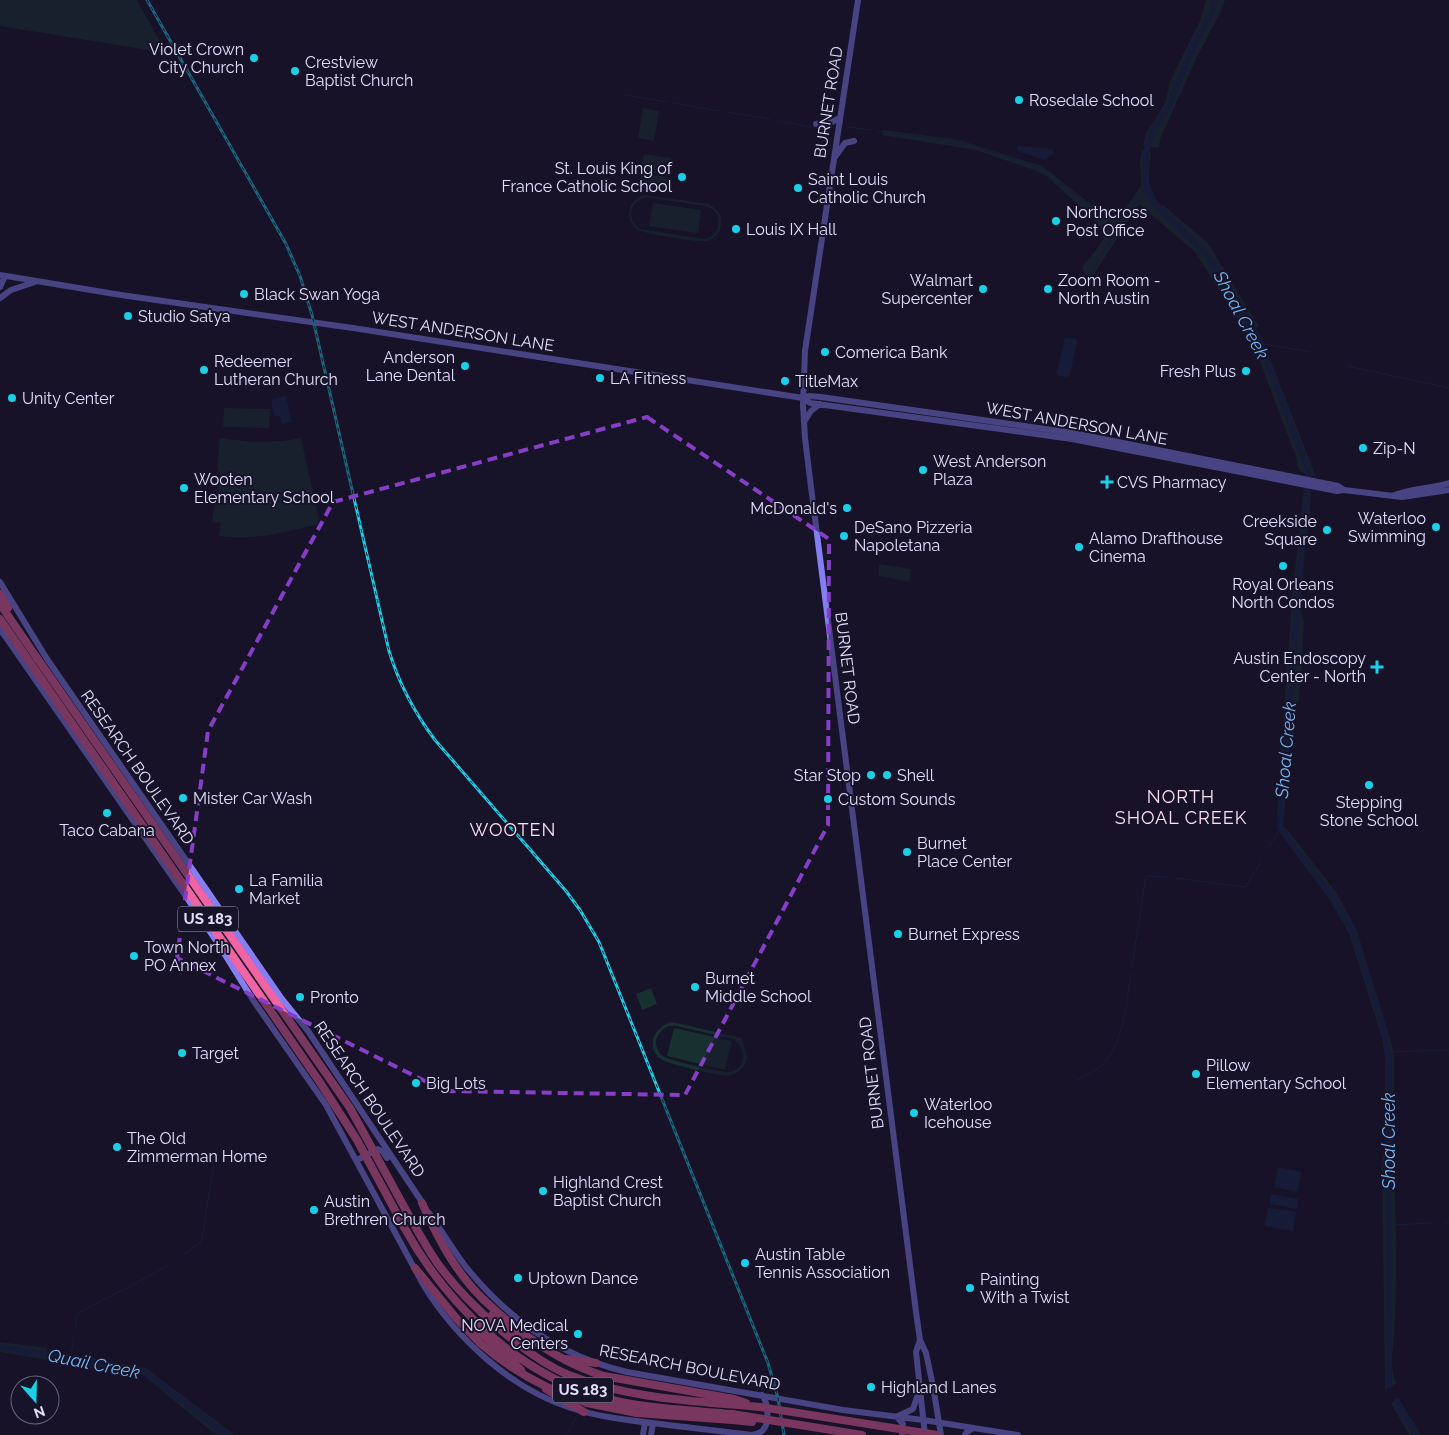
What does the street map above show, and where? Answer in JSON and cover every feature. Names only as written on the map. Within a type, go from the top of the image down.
[{"type":"highway","points":[[0,594],[14,624]]},
{"type":"highway","name":"US 183","points":[[0,604],[334,1084],[362,1128],[413,1223],[440,1267],[467,1299],[525,1348],[555,1368],[568,1374],[610,1388],[655,1396],[734,1402]]},
{"type":"highway","name":"US 183","points":[[0,619],[330,1098],[357,1140],[428,1267],[458,1305],[485,1330],[526,1362],[555,1379],[585,1391],[634,1404],[779,1422],[862,1435]]},
{"type":"highway","points":[[422,1203],[449,1257],[466,1281],[484,1300],[519,1330],[549,1352],[579,1367],[604,1376],[760,1407],[939,1435]]},
{"type":"highway","points":[[415,1268],[456,1318],[480,1343],[530,1379],[558,1393],[588,1403],[636,1412],[732,1417]]},
{"type":"highway","points":[[467,1299],[484,1308],[511,1329],[547,1351],[577,1361],[596,1364]]},
{"type":"highway","points":[[458,1305],[467,1319],[520,1370],[547,1390],[584,1412]]},
{"type":"main road","name":"BURNET ROAD","points":[[858,0],[808,330],[803,398],[804,422],[853,828],[920,1340],[926,1353],[939,1422],[939,1435]]},
{"type":"main road","points":[[816,124],[833,122],[840,118]]},
{"type":"main road","points":[[833,160],[845,143],[854,140]]},
{"type":"main road","points":[[0,287],[2,276]]},
{"type":"main road","name":"WEST ANDERSON LANE","points":[[2,276],[803,398],[810,396],[983,424],[1080,434],[1163,455]]},
{"type":"main road","points":[[0,298],[14,289],[36,281]]},
{"type":"main road","name":"WEST ANDERSON LANE","points":[[803,398],[810,403],[895,411]]},
{"type":"main road","points":[[804,422],[815,407],[821,404]]},
{"type":"main road","name":"WEST ANDERSON LANE","points":[[983,424],[1006,430],[1163,455],[1315,484],[1337,491],[1344,490],[1402,497],[1449,490]]},
{"type":"main road","points":[[1006,430],[1010,427],[1028,430],[1035,428]]},
{"type":"main road","name":"WEST ANDERSON LANE","points":[[1392,496],[1401,492],[1449,484]]},
{"type":"main road","name":"RESEARCH BOULEVARD","points":[[0,582],[47,659],[314,1041],[465,1265],[486,1290],[525,1325],[550,1342],[596,1364],[627,1372],[843,1410],[939,1422],[1018,1435]]},
{"type":"main road","name":"RESEARCH BOULEVARD","points":[[0,629],[161,860],[326,1105],[415,1268],[440,1310],[461,1334],[500,1369],[533,1391],[559,1404],[603,1417],[752,1435]]},
{"type":"main road","points":[[21,658],[22,650]]},
{"type":"main road","points":[[161,860],[165,861],[174,857],[178,849]]},
{"type":"main road","points":[[274,1029],[280,1030],[294,1021],[294,1014]]},
{"type":"main road","points":[[293,1056],[294,1050],[308,1040],[314,1041]]},
{"type":"main road","points":[[357,1160],[378,1149],[398,1166]]},
{"type":"main road","points":[[362,1169],[367,1154]]},
{"type":"main road","name":"BURNET ROAD","points":[[920,1340],[916,1352],[925,1435]]},
{"type":"main road","points":[[902,1435],[903,1424],[897,1417],[913,1409],[919,1388]]},
{"type":"main road","points":[[752,1435],[760,1432],[766,1425],[768,1404],[762,1395]]},
{"type":"main road","points":[[643,1435],[645,1422]]},
{"type":"main road","points":[[652,1435],[653,1423]]},
{"type":"main road","points":[[965,1435],[966,1432],[973,1428]]},
{"type":"highlighted area","points":[[647,417],[829,539],[828,825],[685,1095],[445,1091],[177,958],[208,731],[333,502]]},
{"type":"green space","points":[[0,0],[137,0],[166,53],[0,26]]},
{"type":"green space","points":[[1206,0],[1225,0],[1160,139],[1159,148],[1143,146],[1146,133],[1165,103],[1171,79],[1200,21]]},
{"type":"green space","points":[[643,108],[659,111],[654,141],[638,138]]},
{"type":"green space","points":[[883,130],[959,140],[1042,166],[1107,217],[1115,216],[1127,206],[1141,186],[1140,160],[1142,150],[1151,152],[1148,184],[1156,204],[1164,206],[1207,242],[1259,326],[1246,333],[1195,252],[1139,204],[1089,282],[1082,267],[1097,249],[1107,232],[1048,177],[1034,170],[976,150],[882,135]]},
{"type":"green space","points":[[644,154],[671,158],[668,175],[641,171]]},
{"type":"green space","points":[[641,173],[668,177],[666,194],[638,190]]},
{"type":"green space","points":[[644,195],[709,204],[719,214],[721,220],[720,229],[708,241],[673,238],[638,230],[631,221],[629,210],[638,197]],"holes":[[[645,197],[706,206],[713,209],[718,215],[718,228],[711,237],[704,239],[641,229],[634,224],[631,217],[633,206]]]},
{"type":"green space","points":[[653,203],[701,210],[698,233],[649,226]]},
{"type":"green space","points":[[1259,359],[1271,361],[1316,477],[1301,472],[1298,466]]},
{"type":"green space","points":[[224,408],[270,409],[269,428],[223,427]]},
{"type":"green space","points":[[220,438],[260,442],[301,438],[320,524],[258,537],[219,536],[221,523],[212,522],[216,494],[221,481],[217,468]]},
{"type":"green space","points":[[1304,490],[1311,491],[1309,526],[1304,545],[1300,608],[1304,624],[1299,701],[1294,706],[1294,735],[1289,738],[1284,816],[1277,815],[1292,597]]},
{"type":"green space","points":[[879,564],[911,569],[909,582],[879,576]]},
{"type":"green space","points":[[1276,827],[1286,828],[1336,892],[1357,931],[1394,1052],[1393,1140],[1385,1140],[1385,1056],[1382,1038],[1349,933],[1330,900]]},
{"type":"green space","points":[[651,988],[657,1004],[642,1010],[636,994]]},
{"type":"green space","points":[[672,1022],[742,1038],[747,1054],[744,1066],[741,1070],[728,1076],[673,1064],[661,1059],[653,1049],[653,1043],[656,1032]],"holes":[[[677,1026],[733,1039],[742,1052],[743,1057],[740,1066],[731,1072],[726,1072],[685,1064],[663,1056],[657,1047],[657,1037],[666,1027]]]},
{"type":"green space","points":[[674,1028],[732,1041],[725,1070],[667,1056]]},
{"type":"green space","points":[[1382,1151],[1393,1151],[1396,1243],[1396,1289],[1392,1360],[1393,1373],[1397,1383],[1385,1390]]},
{"type":"green space","points":[[0,1342],[47,1348],[48,1360],[0,1352]]},
{"type":"green space","points":[[58,1352],[146,1368],[235,1435],[216,1435],[143,1375],[59,1363]]},
{"type":"green space","points":[[1399,1399],[1421,1435],[1409,1435],[1391,1403]]},
{"type":"water","points":[[1018,146],[1053,149],[1053,154],[1045,160],[1017,151]]},
{"type":"water","points":[[1067,338],[1076,339],[1077,342],[1068,377],[1060,376],[1057,373],[1064,340]]},
{"type":"water","points":[[286,396],[292,422],[282,424],[280,417],[274,415],[271,399]]},
{"type":"water","points":[[1278,1167],[1301,1172],[1298,1192],[1274,1187]]},
{"type":"water","points":[[1271,1194],[1298,1199],[1297,1209],[1270,1204]]},
{"type":"water","points":[[1268,1208],[1296,1212],[1293,1231],[1265,1226]]},
{"type":"waterway","name":"Shoal Creek","points":[[1215,0],[1211,14],[1192,49],[1169,106],[1152,131],[1145,156],[1146,184],[1155,204],[1208,256],[1259,339],[1308,471],[1280,828],[1329,893],[1353,931],[1384,1029],[1389,1061],[1389,1385]]},
{"type":"waterway","points":[[625,95],[667,102]]},
{"type":"waterway","points":[[673,103],[719,111]]},
{"type":"waterway","points":[[726,112],[770,119]]},
{"type":"waterway","points":[[778,121],[822,127]]},
{"type":"waterway","points":[[848,127],[871,130]]},
{"type":"waterway","points":[[877,131],[963,142],[1042,168],[1051,173],[1095,212],[1106,211],[1127,214],[1147,186]]},
{"type":"waterway","points":[[1091,273],[1127,214]]},
{"type":"waterway","points":[[1259,339],[1264,344],[1310,352]]},
{"type":"waterway","points":[[1347,366],[1449,388]]},
{"type":"waterway","points":[[1268,849],[1280,828]]},
{"type":"waterway","points":[[1175,878],[1246,887],[1261,862]]},
{"type":"waterway","points":[[1132,966],[1146,876],[1168,877]]},
{"type":"waterway","points":[[1076,1081],[1096,1070],[1113,1051],[1122,1026],[1131,973]]},
{"type":"waterway","points":[[1387,1052],[1449,1050]]},
{"type":"waterway","points":[[183,1255],[200,1243],[202,1238],[214,1164]]},
{"type":"waterway","points":[[1389,1225],[1433,1223]]},
{"type":"waterway","points":[[76,1327],[76,1316],[78,1313],[168,1265]]},
{"type":"waterway","points":[[69,1358],[74,1337]]},
{"type":"waterway","name":"Quail Creek","points":[[0,1347],[145,1372],[227,1435]]},
{"type":"waterway","name":"Shoal Creek","points":[[1397,1401],[1416,1435]]},
{"type":"waterway","points":[[566,1435],[577,1416]]},
{"type":"railway","points":[[147,0],[286,244],[300,276],[312,315],[389,651],[402,686],[420,719],[435,740],[566,891],[599,942],[768,1363],[778,1398],[784,1435]]},
{"type":"place","name":"Violet Crown City Church","points":[[254,58]]},
{"type":"place","name":"Crestview Baptist Church","points":[[295,71]]},
{"type":"place","name":"Rosedale School","points":[[1019,100]]},
{"type":"place","name":"St. Louis King of France Catholic School","points":[[682,177]]},
{"type":"place","name":"Saint Louis Catholic Church","points":[[798,188]]},
{"type":"place","name":"Northcross Post Office","points":[[1056,221]]},
{"type":"place","name":"Louis IX Hall","points":[[736,229]]},
{"type":"place","name":"Walmart Supercenter","points":[[983,289]]},
{"type":"place","name":"Zoom Room - North Austin","points":[[1048,289]]},
{"type":"place","name":"Black Swan Yoga","points":[[244,294]]},
{"type":"place","name":"Studio Satya","points":[[128,316]]},
{"type":"place","name":"Comerica Bank","points":[[825,352]]},
{"type":"place","name":"Anderson Lane Dental","points":[[465,366]]},
{"type":"place","name":"Redeemer Lutheran Church","points":[[204,370]]},
{"type":"place","name":"Fresh Plus","points":[[1246,371]]},
{"type":"place","name":"LA Fitness","points":[[600,378]]},
{"type":"place","name":"TitleMax","points":[[785,381]]},
{"type":"place","name":"Unity Center","points":[[12,398]]},
{"type":"place","name":"Zip-N","points":[[1363,448]]},
{"type":"place","name":"West Anderson Plaza","points":[[923,470]]},
{"type":"place","name":"CVS Pharmacy","points":[[1107,482]]},
{"type":"place","name":"Wooten Elementary School","points":[[184,488]]},
{"type":"place","name":"McDonald's","points":[[847,508]]},
{"type":"place","name":"Waterloo Swimming","points":[[1436,527]]},
{"type":"place","name":"Creekside Square","points":[[1327,530]]},
{"type":"place","name":"DeSano Pizzeria Napoletana","points":[[844,536]]},
{"type":"place","name":"Alamo Drafthouse Cinema","points":[[1079,547]]},
{"type":"place","name":"Royal Orleans North Condos","points":[[1283,566]]},
{"type":"place","name":"Austin Endoscopy Center - North","points":[[1377,667]]},
{"type":"place","name":"Star Stop","points":[[871,775]]},
{"type":"place","name":"Shell","points":[[887,775]]},
{"type":"place","name":"Stepping Stone School","points":[[1369,785]]},
{"type":"place","name":"Mister Car Wash","points":[[183,798]]},
{"type":"place","name":"Custom Sounds","points":[[828,799]]},
{"type":"place","name":"Taco Cabana","points":[[107,813]]},
{"type":"place","name":"Burnet Place Center","points":[[907,852]]},
{"type":"place","name":"La Familia Market","points":[[239,889]]},
{"type":"place","name":"Burnet Express","points":[[898,934]]},
{"type":"place","name":"Town North PO Annex","points":[[134,956]]},
{"type":"place","name":"Burnet Middle School","points":[[695,987]]},
{"type":"place","name":"Pronto","points":[[300,997]]},
{"type":"place","name":"Target","points":[[182,1053]]},
{"type":"place","name":"Pillow Elementary School","points":[[1196,1074]]},
{"type":"place","name":"Big Lots","points":[[416,1083]]},
{"type":"place","name":"Waterloo Icehouse","points":[[914,1113]]},
{"type":"place","name":"The Old Zimmerman Home","points":[[117,1147]]},
{"type":"place","name":"Highland Crest Baptist Church","points":[[543,1191]]},
{"type":"place","name":"Austin Brethren Church","points":[[314,1210]]},
{"type":"place","name":"Austin Table Tennis Association","points":[[745,1263]]},
{"type":"place","name":"Uptown Dance","points":[[518,1278]]},
{"type":"place","name":"Painting With a Twist","points":[[970,1288]]},
{"type":"place","name":"NOVA Medical Centers","points":[[578,1334]]},
{"type":"place","name":"Highland Lanes","points":[[871,1387]]},
{"type":"district","name":"NORTH SHOAL CREEK","points":[[1181,808]]},
{"type":"district","name":"WOOTEN","points":[[513,830]]}]
